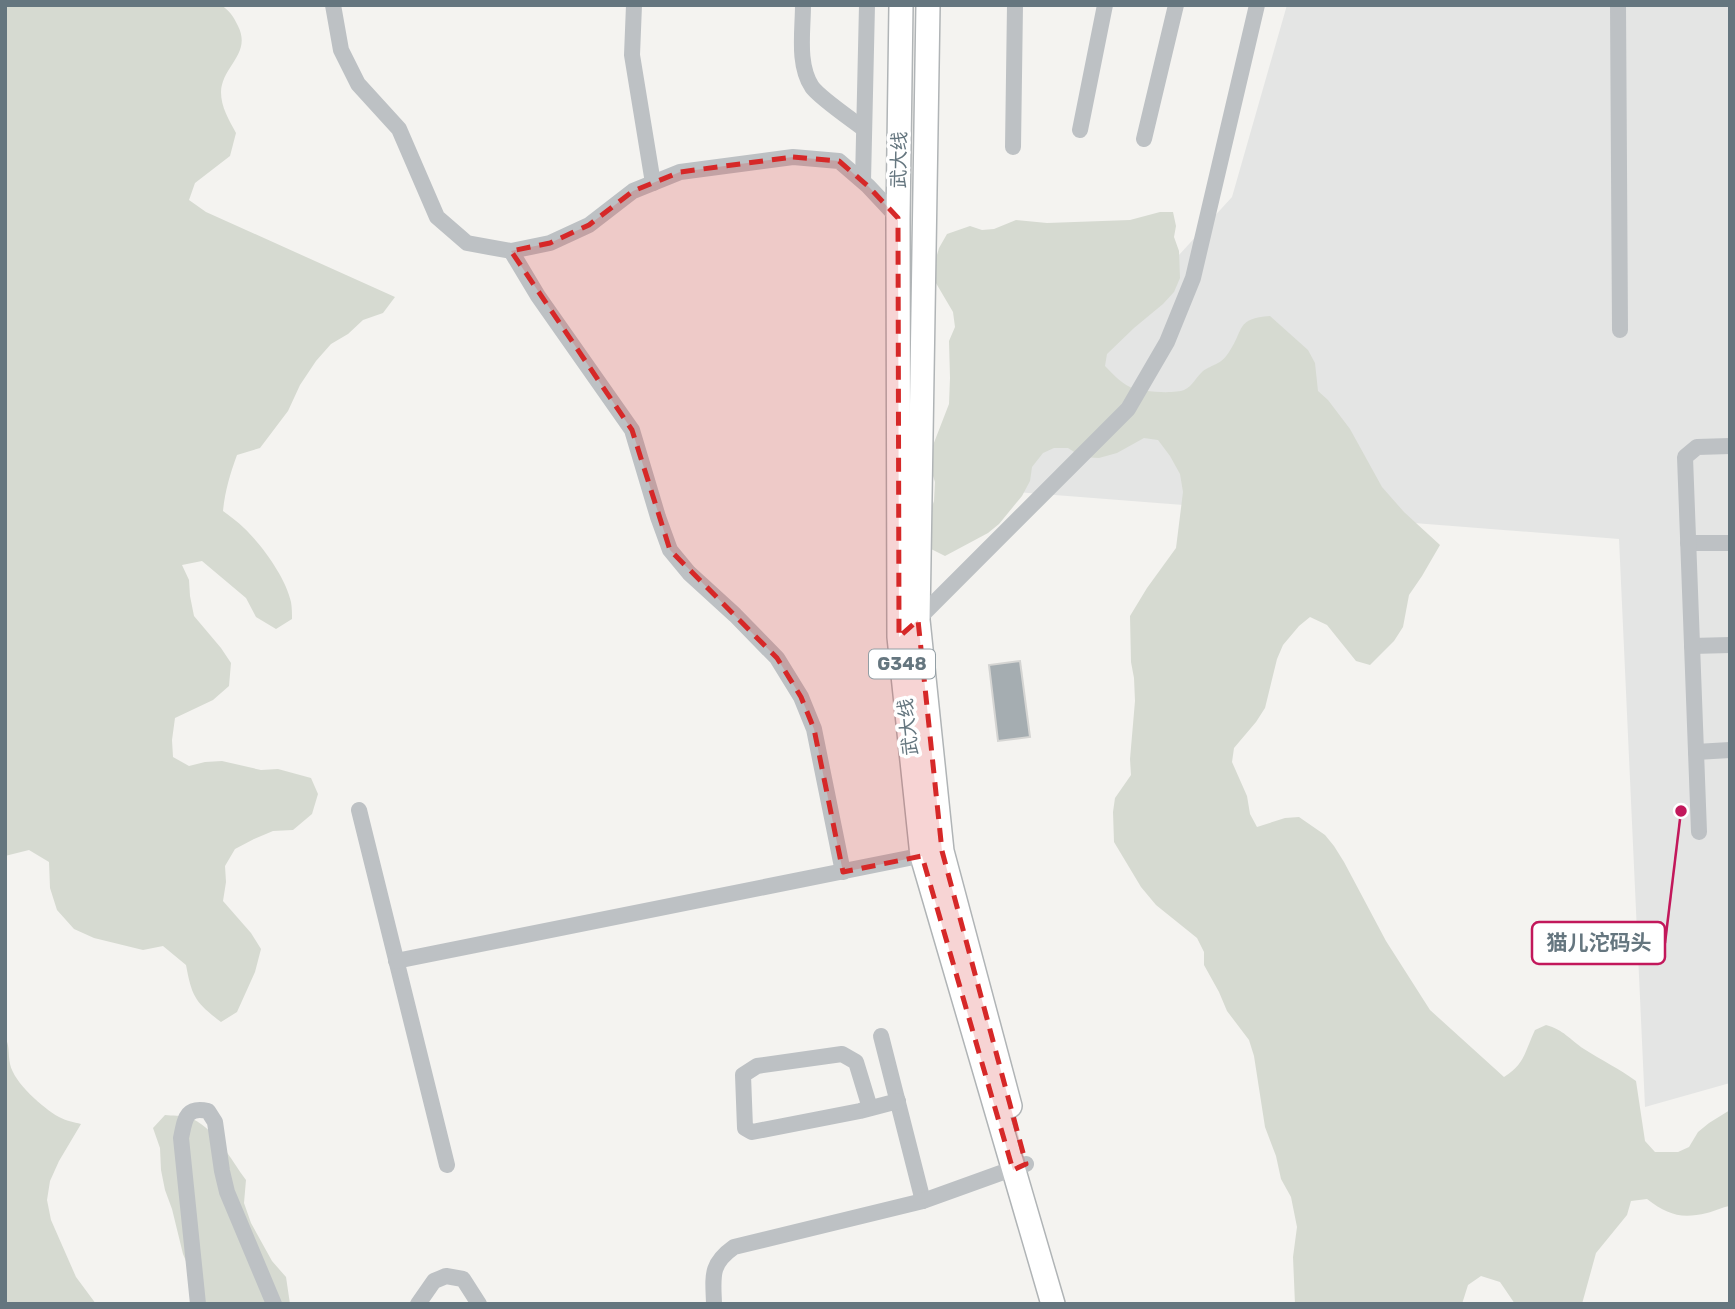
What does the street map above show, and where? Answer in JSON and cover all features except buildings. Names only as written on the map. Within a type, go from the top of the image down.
[{"type":"highway","name":"武大线","points":[[901,5],[898,218],[899,637],[932,854],[1019,1167],[1053,1304]]},
{"type":"highway","name":"武大线","points":[[928,5],[918,620],[932,854]]},
{"type":"highway","name":"武大线","points":[[1019,1167],[1068,1304]]},
{"type":"street","points":[[333,5],[341,50],[358,84],[399,130],[437,217],[467,243],[511,250],[550,243],[589,225],[633,191],[680,172],[793,157],[839,161],[863,181],[898,218]]},
{"type":"street","points":[[634,5],[632,55],[653,183]]},
{"type":"street","points":[[803,5],[803,60],[806,74],[814,89],[864,129]]},
{"type":"street","points":[[863,181],[867,5]]},
{"type":"street","points":[[1013,147],[1015,5]]},
{"type":"street","points":[[1080,130],[1105,5]]},
{"type":"street","points":[[1144,139],[1176,5]]},
{"type":"street","points":[[899,637],[1128,409],[1167,342],[1193,278],[1256,5]]},
{"type":"street","points":[[1618,5],[1620,330]]},
{"type":"street","points":[[511,250],[538,296],[632,430],[670,550],[689,573],[777,658],[801,697],[814,729],[843,872]]},
{"type":"street","points":[[1699,832],[1685,457],[1697,447],[1730,446]]},
{"type":"street","points":[[1688,543],[1730,543]]},
{"type":"street","points":[[1692,646],[1730,645]]},
{"type":"street","points":[[1696,752],[1730,750]]},
{"type":"street","points":[[359,810],[447,1165]]},
{"type":"street","points":[[396,961],[932,854]]},
{"type":"street","points":[[850,1058],[882,1042],[923,1200]]},
{"type":"street","points":[[870,1108],[856,1062],[842,1054],[757,1066],[743,1075],[745,1128],[752,1132],[870,1108],[898,1101]]},
{"type":"street","points":[[198,1304],[181,1138],[185,1118],[191,1111],[199,1109],[208,1111],[215,1122],[227,1192],[274,1304]]},
{"type":"street","points":[[714,1303],[713,1271],[722,1256],[734,1247],[923,1200],[1019,1167]]},
{"type":"street","points":[[418,1304],[434,1281],[446,1276],[463,1279],[479,1304]]},
{"type":"highlighted area","points":[[793,157],[839,161],[868,186],[898,218],[899,637],[918,620],[942,851],[1026,1164],[1013,1170],[922,856],[843,872],[814,729],[801,697],[777,658],[670,550],[632,430],[511,251],[550,243],[589,225],[633,191],[680,172]]},
{"type":"shaded area","points":[[5,5],[224,7],[234,19],[241,36],[239,52],[226,75],[221,92],[224,108],[236,133],[230,156],[195,183],[189,200],[206,212],[395,297],[383,313],[363,320],[348,334],[331,344],[316,361],[300,385],[288,411],[260,448],[237,455],[232,469],[223,511],[251,535],[272,562],[288,593],[292,619],[276,629],[256,617],[246,598],[202,561],[182,565],[189,580],[194,616],[231,663],[229,686],[213,700],[175,718],[173,757],[189,766],[222,761],[261,770],[278,769],[311,778],[318,794],[312,814],[293,830],[273,831],[235,849],[225,866],[223,901],[261,949],[255,972],[237,1012],[221,1022],[196,998],[186,965],[163,946],[143,950],[94,938],[74,929],[57,910],[50,888],[49,862],[29,850],[5,856]]},
{"type":"shaded area","points":[[1287,5],[1730,5],[1730,1083],[1645,1107],[1619,539],[966,488],[1232,197]]},
{"type":"shaded area","points":[[1160,212],[1173,212],[1180,278],[1174,292],[1163,304],[1107,354],[1105,366],[1123,383],[1135,389],[1165,392],[1184,390],[1203,371],[1226,356],[1246,322],[1270,316],[1308,350],[1315,363],[1318,391],[1350,429],[1382,487],[1404,512],[1440,545],[1409,595],[1403,627],[1394,641],[1370,665],[1356,661],[1327,625],[1310,617],[1283,645],[1265,708],[1234,748],[1232,762],[1257,827],[1285,818],[1299,817],[1325,835],[1344,862],[1386,941],[1430,1010],[1504,1077],[1520,1062],[1535,1030],[1546,1025],[1562,1032],[1636,1081],[1645,1141],[1655,1152],[1678,1152],[1689,1147],[1698,1132],[1730,1110],[1730,1206],[1690,1216],[1668,1212],[1647,1199],[1631,1201],[1627,1215],[1596,1253],[1582,1304],[1515,1304],[1500,1282],[1481,1276],[1468,1285],[1462,1304],[1295,1304],[1293,1257],[1297,1227],[1291,1197],[1281,1179],[1265,1127],[1249,1040],[1227,1011],[1204,965],[1204,952],[1197,938],[1156,905],[1141,887],[1114,842],[1115,798],[1131,775],[1135,701],[1130,616],[1176,548],[1183,492],[1180,474],[1158,440],[1144,438],[1117,453],[1099,458],[1082,457],[1068,448],[1054,448],[1043,453],[1032,467],[1030,481],[1022,496],[999,524],[988,533],[945,556],[931,549],[928,531],[935,482],[930,467],[930,453],[949,404],[949,341],[955,327],[953,312],[933,278],[939,248],[947,234],[970,226],[982,230],[994,229],[1016,220],[1047,223],[1130,220]]},
{"type":"shaded area","points":[[5,1037],[10,1064],[23,1087],[52,1113],[64,1120],[81,1124],[50,1181],[47,1200],[51,1220],[76,1277],[96,1304],[5,1304]]},
{"type":"shaded area","points":[[165,1115],[188,1117],[206,1128],[221,1144],[246,1180],[244,1203],[251,1223],[272,1261],[286,1277],[290,1304],[192,1304],[191,1273],[165,1190],[160,1148],[153,1128]]},
{"type":"place","name":"猫儿沱码头","points":[[1681,811]]}]
